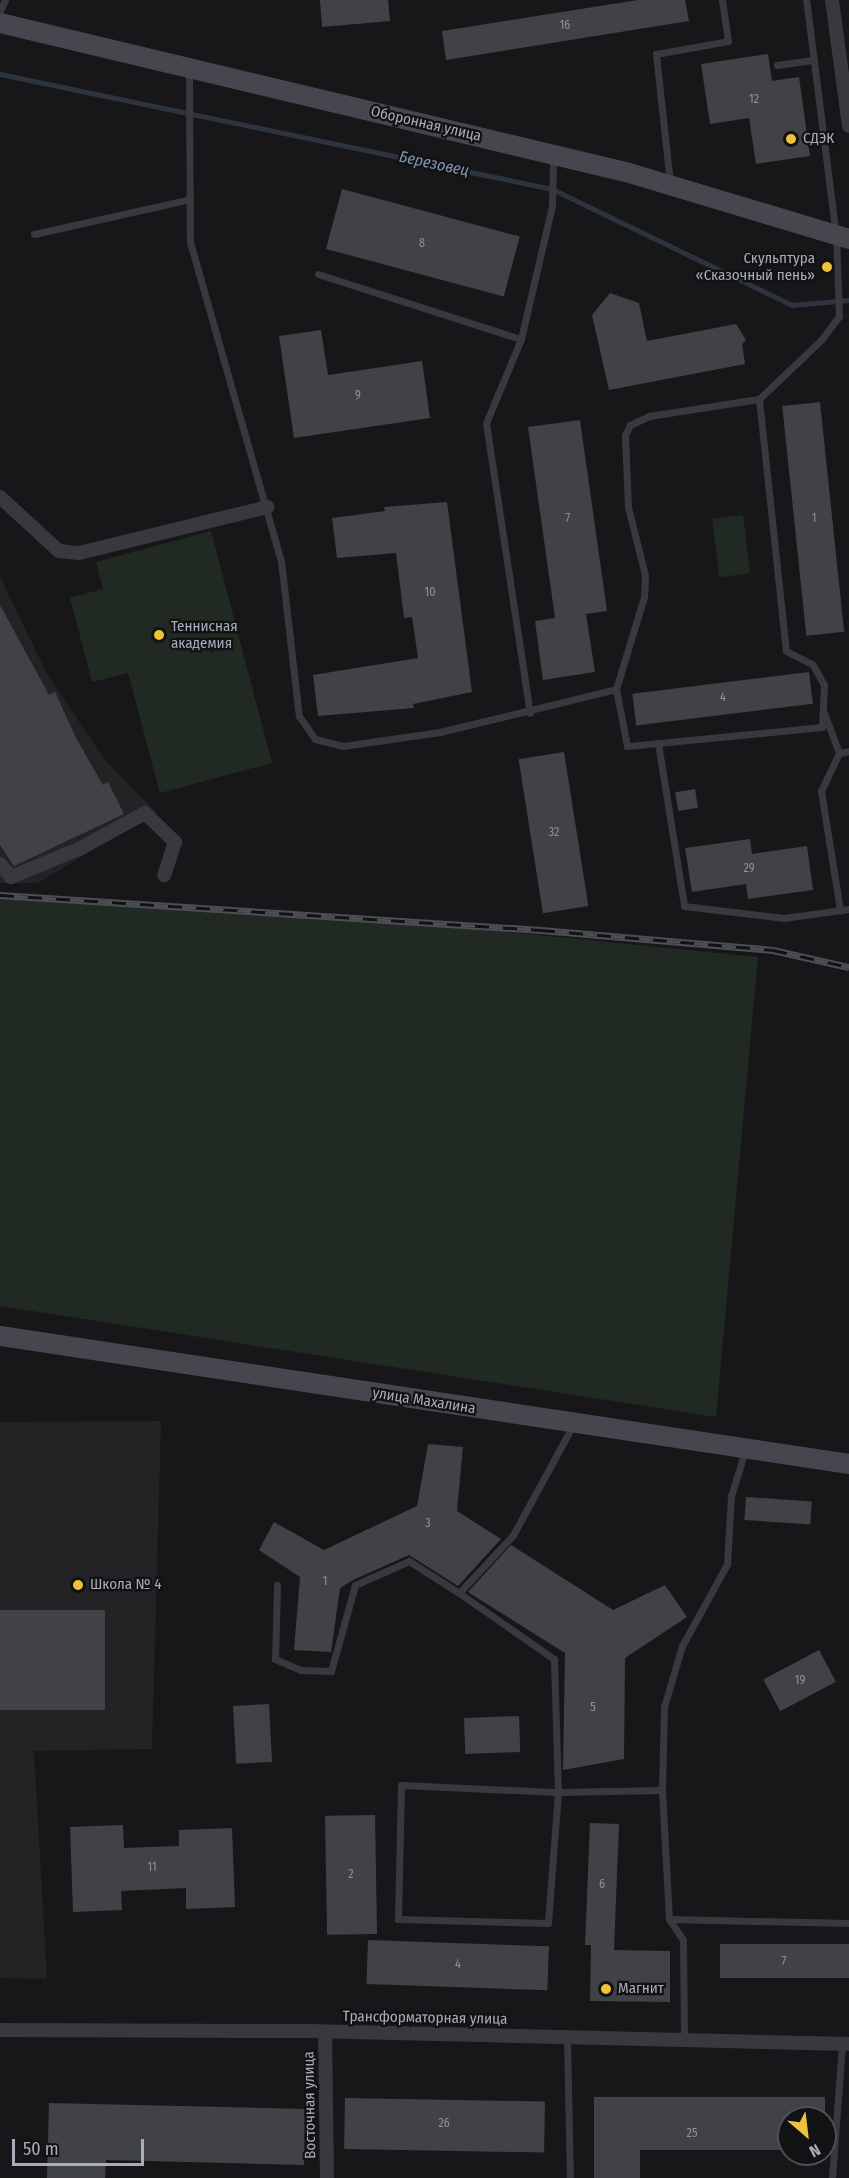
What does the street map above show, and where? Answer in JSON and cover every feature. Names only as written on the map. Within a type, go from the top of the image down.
[{"type":"street","points":[[832,0],[849,126]]},
{"type":"street","name":"Оборонная улица","points":[[0,24],[670,185],[842,237]]},
{"type":"street","points":[[0,497],[58,551],[78,553],[267,507]]},
{"type":"street","points":[[0,864],[11,877],[79,849],[145,813],[175,842],[164,875]]},
{"type":"street","name":"улица Махалина","points":[[0,1336],[849,1464]]},
{"type":"street","name":"Трансформаторная улица","points":[[0,2030],[325,2032],[845,2044]]},
{"type":"street","name":"Восточная улица","points":[[325,2032],[327,2178]]},
{"type":"lane","points":[[0,11],[5,0]]},
{"type":"lane","points":[[670,185],[656,54],[728,41],[722,0]]},
{"type":"lane","points":[[759,399],[786,651],[813,665],[824,685],[822,727],[805,731],[627,746],[616,689],[644,597],[645,575],[628,507],[625,435],[630,425],[649,416],[759,399],[821,340],[839,316],[838,288],[842,237],[813,60],[806,0]]},
{"type":"lane","points":[[777,65],[813,60]]},
{"type":"lane","points":[[189,70],[190,242],[281,561],[300,716],[315,739],[343,746],[530,713],[616,689]]},
{"type":"lane","points":[[530,713],[486,423],[521,339],[552,206],[553,166]]},
{"type":"lane","points":[[34,234],[190,199]]},
{"type":"lane","points":[[318,273],[521,339]]},
{"type":"lane","points":[[824,711],[839,753],[821,791],[840,910]]},
{"type":"lane","points":[[658,743],[684,906],[783,918],[849,909]]},
{"type":"lane","points":[[839,753],[849,751]]},
{"type":"lane","points":[[459,1593],[513,1535],[574,1423]]},
{"type":"lane","points":[[684,2040],[683,1940],[669,1919],[662,1790],[664,1707],[682,1647],[727,1564],[731,1496],[746,1449]]},
{"type":"lane","points":[[278,1585],[275,1659],[301,1670],[331,1671],[355,1586],[409,1561],[554,1659],[558,1792],[548,1923],[398,1919],[401,1785],[558,1792],[662,1790]]},
{"type":"lane","points":[[669,1919],[849,1923]]},
{"type":"lane","points":[[567,2038],[570,2178]]},
{"type":"lane","points":[[832,2178],[845,2044]]},
{"type":"shaded area","points":[[743,515],[750,574],[719,577],[712,519]]},
{"type":"shaded area","name":"Теннисная академия","points":[[211,531],[272,763],[160,793],[128,673],[92,682],[70,598],[103,589],[96,562]]},
{"type":"shaded area","points":[[0,577],[48,676],[105,760],[156,812],[38,883],[0,883]]},
{"type":"shaded area","points":[[0,895],[329,914],[758,957],[716,1417],[0,1306]]},
{"type":"shaded area","name":"Школа № 4","points":[[161,1421],[152,1749],[34,1751],[47,1979],[0,1978],[0,1422]]},
{"type":"building","points":[[320,0],[388,0],[390,21],[322,27]]},
{"type":"building","points":[[638,0],[685,0],[689,21],[446,60],[442,31]]},
{"type":"building","points":[[768,54],[772,81],[799,77],[810,156],[756,164],[749,118],[710,124],[701,64]]},
{"type":"building","points":[[342,189],[520,237],[504,297],[326,249]]},
{"type":"building","points":[[610,293],[639,303],[647,341],[736,324],[746,340],[742,344],[745,364],[609,390],[592,315]]},
{"type":"building","points":[[321,330],[328,375],[422,361],[430,418],[294,438],[279,336]]},
{"type":"building","points":[[820,402],[844,632],[806,636],[782,406]]},
{"type":"building","points":[[580,420],[607,611],[586,614],[595,672],[543,680],[535,621],[555,618],[528,427]]},
{"type":"building","points":[[447,502],[472,692],[413,704],[414,708],[318,716],[313,675],[418,658],[412,617],[404,618],[396,553],[337,558],[332,518],[385,511],[384,507]]},
{"type":"building","points":[[0,605],[49,695],[55,692],[76,738],[103,785],[108,782],[124,814],[14,866],[0,845]]},
{"type":"building","points":[[809,672],[813,704],[636,725],[632,694]]},
{"type":"building","points":[[564,752],[588,906],[543,913],[519,759]]},
{"type":"building","points":[[695,789],[698,808],[678,811],[675,792]]},
{"type":"building","points":[[750,839],[752,854],[807,846],[813,890],[748,899],[746,884],[692,892],[685,848]]},
{"type":"building","points":[[428,1444],[463,1447],[457,1511],[501,1539],[458,1586],[409,1555],[353,1580],[340,1588],[331,1652],[294,1650],[300,1577],[259,1550],[274,1522],[324,1550],[417,1506]]},
{"type":"building","points":[[746,1497],[812,1502],[810,1525],[744,1520]]},
{"type":"building","points":[[511,1545],[613,1610],[665,1585],[687,1617],[625,1658],[624,1759],[563,1770],[565,1653],[468,1592]]},
{"type":"building","points":[[0,1610],[105,1610],[105,1710],[0,1710]]},
{"type":"building","points":[[819,1650],[836,1682],[780,1711],[763,1680]]},
{"type":"building","points":[[269,1704],[272,1762],[236,1764],[233,1706]]},
{"type":"building","points":[[519,1716],[520,1752],[465,1754],[464,1718]]},
{"type":"building","points":[[375,1815],[377,1934],[327,1935],[325,1816]]},
{"type":"building","points":[[590,1823],[619,1824],[614,1950],[670,1951],[670,2002],[590,2001],[591,1945],[585,1945]]},
{"type":"building","points":[[123,1825],[124,1848],[179,1846],[179,1830],[232,1828],[235,1907],[186,1909],[186,1888],[121,1891],[122,1910],[73,1912],[70,1827]]},
{"type":"building","points":[[368,1940],[549,1946],[547,1990],[366,1984]]},
{"type":"building","points":[[720,1944],[849,1944],[849,1978],[720,1978]]},
{"type":"building","points":[[594,2097],[825,2097],[825,2106],[777,2106],[777,2150],[640,2150],[640,2178],[594,2178]]},
{"type":"building","points":[[345,2098],[545,2101],[544,2152],[344,2149]]},
{"type":"building","points":[[49,2103],[305,2109],[304,2165],[106,2160],[105,2178],[47,2178]]},
{"type":"waterway","name":"Березовец","points":[[0,74],[552,189],[792,305],[849,300]]},
{"type":"railway","points":[[0,895],[541,930],[773,950],[849,967]]},
{"type":"place","name":"СДЭК","points":[[791,139]]},
{"type":"place","name":"Скульптура «Сказочный пень»","points":[[827,267]]},
{"type":"place","name":"Теннисная академия","points":[[159,635]]},
{"type":"place","name":"Школа № 4","points":[[78,1585]]},
{"type":"place","name":"Магнит","points":[[606,1989]]}]
